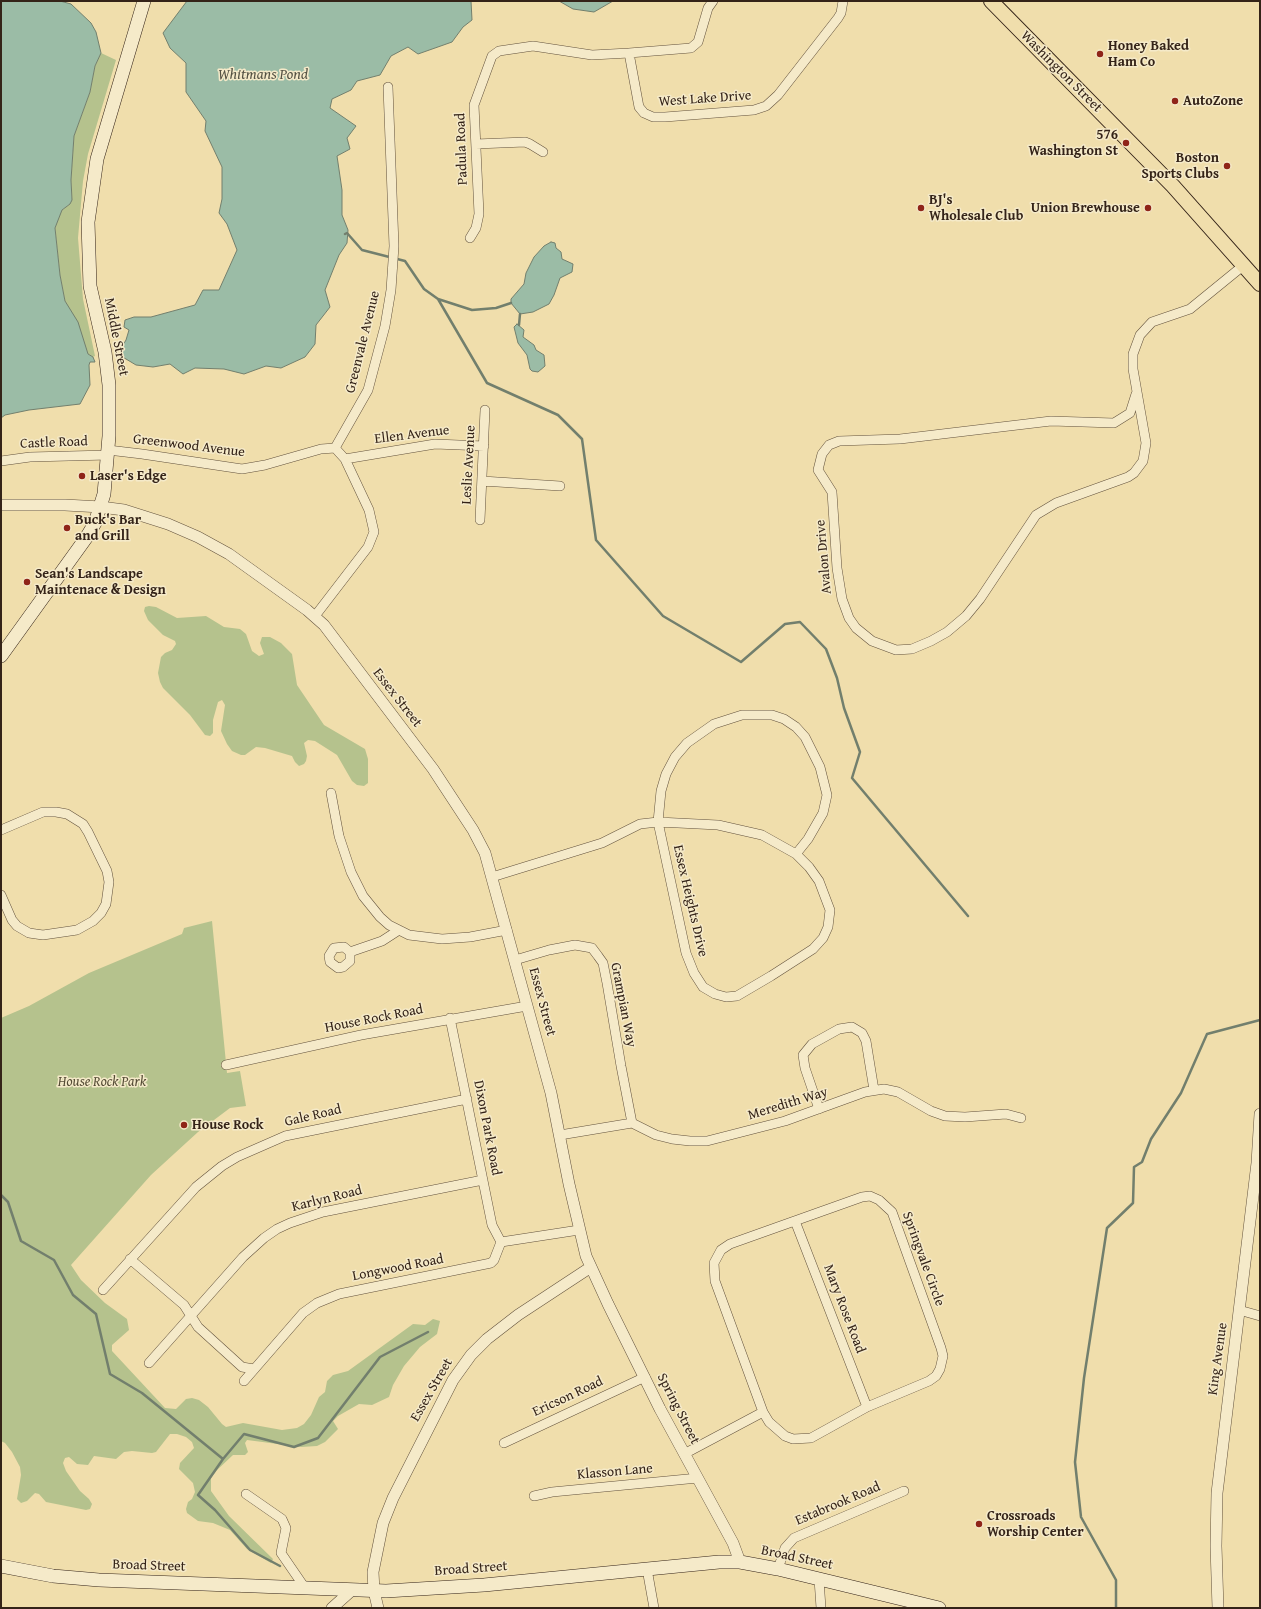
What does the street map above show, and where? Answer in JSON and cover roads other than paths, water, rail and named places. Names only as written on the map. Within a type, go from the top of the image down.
[{"type":"main road","name":"Washington Street","points":[[991,1],[1134,145],[1186,200],[1260,284]]},
{"type":"main road","name":"Middle Street","points":[[2,653],[86,538],[101,507],[108,453],[109,385],[104,352],[90,286],[88,222],[97,159],[143,2]]},
{"type":"main road","name":"Broad Street","points":[[1,1566],[66,1578],[374,1591],[484,1585],[719,1562],[740,1562],[778,1569],[939,1608]]},
{"type":"street","points":[[629,53],[692,48],[698,42],[708,8],[713,1]]},
{"type":"street","name":"West Lake Drive","points":[[629,53],[639,107],[644,114],[648,116],[665,117],[760,109],[770,103],[778,95],[838,18],[841,13],[843,1]]},
{"type":"street","name":"Padula Road","points":[[470,238],[476,228],[479,214],[474,110],[476,99],[492,56],[499,51],[533,46],[592,55],[629,53]]},
{"type":"street","name":"Greenvale Avenue","points":[[335,448],[368,390],[388,308],[394,258],[388,86]]},
{"type":"street","points":[[476,144],[525,142],[543,152]]},
{"type":"street","name":"Avalon Drive","points":[[1136,394],[1130,413],[1120,422],[1114,423],[1051,421],[1001,429],[900,440],[839,441],[829,445],[822,454],[818,470],[832,492],[837,568],[842,599],[849,618],[856,628],[862,634],[880,645],[904,650],[920,647],[947,632],[966,616],[980,599],[1036,515],[1044,508],[1064,499],[1128,477],[1139,468],[1143,461],[1146,443],[1136,394],[1132,360],[1137,342],[1145,328],[1160,318],[1190,309],[1244,265]]},
{"type":"street","name":"Leslie Avenue","points":[[480,520],[485,410]]},
{"type":"street","name":"Ellen Avenue","points":[[345,459],[435,444],[484,446]]},
{"type":"street","points":[[315,616],[368,547],[373,537],[372,518],[345,459],[335,448]]},
{"type":"street","name":"Greenwood Avenue","points":[[108,453],[138,453],[242,469],[265,465],[321,449],[335,448]]},
{"type":"street","name":"Castle Road","points":[[1,460],[108,453]]},
{"type":"street","points":[[482,481],[560,486]]},
{"type":"street","name":"Essex Street","points":[[1,505],[101,507],[140,514],[207,541],[245,564],[315,616],[328,631],[433,769],[480,841],[507,930],[551,1093],[579,1230],[591,1267],[518,1315],[487,1339],[470,1355],[453,1380],[388,1510],[376,1552],[373,1577],[374,1591],[378,1608]]},
{"type":"street","points":[[658,822],[660,791],[666,774],[675,757],[687,743],[708,727],[724,719],[742,715],[772,715],[784,719],[796,727],[805,737],[820,768],[826,788],[827,795],[823,813],[808,839],[796,854]]},
{"type":"street","points":[[331,792],[345,856],[356,885],[380,917],[398,930],[420,938],[442,939],[470,937],[507,930]]},
{"type":"street","points":[[1,830],[47,812],[67,814],[79,821],[88,832],[107,872],[109,882],[106,904],[101,913],[93,921],[77,930],[43,935],[29,933],[17,926],[12,920],[1,895]]},
{"type":"street","name":"Essex Heights Drive","points":[[492,877],[602,843],[640,824],[658,822],[718,825],[739,829],[762,836],[796,854],[809,867],[819,881],[830,910],[829,922],[823,938],[813,949],[737,996],[726,997],[715,994],[703,987],[694,973],[686,953],[658,822]]},
{"type":"street","points":[[350,952],[382,941],[398,930]]},
{"type":"street","name":"Grampian Way","points":[[515,960],[549,950],[574,945],[592,948],[598,956],[603,963],[632,1123]]},
{"type":"street","name":"House Rock Road","points":[[226,1065],[450,1018],[527,1006]]},
{"type":"street","name":"Dixon Park Road","points":[[450,1018],[492,1224],[501,1242]]},
{"type":"street","points":[[819,1110],[804,1068],[803,1055],[812,1044],[839,1029],[852,1027],[859,1030],[864,1037],[874,1090]]},
{"type":"street","name":"Meredith Way","points":[[632,1123],[656,1135],[672,1139],[690,1142],[707,1141],[786,1121],[874,1090],[884,1089],[898,1092],[930,1111],[945,1116],[964,1117],[1006,1114],[1022,1118]]},
{"type":"street","name":"Gale Road","points":[[103,1290],[196,1187],[222,1166],[258,1147],[274,1140],[303,1132],[467,1099]]},
{"type":"street","name":"King Avenue","points":[[1218,1608],[1216,1546],[1217,1493],[1258,1163],[1260,1114]]},
{"type":"street","points":[[560,1135],[632,1123]]},
{"type":"street","name":"Karlyn Road","points":[[150,1363],[190,1316],[254,1246],[264,1238],[290,1223],[324,1212],[483,1180]]},
{"type":"street","name":"Springvale Circle","points":[[870,1196],[879,1200],[892,1212],[943,1356],[936,1376],[929,1381],[867,1408],[811,1438],[802,1439],[785,1436],[769,1422],[763,1412],[715,1281],[714,1263],[721,1250],[730,1244],[862,1197],[870,1196]]},
{"type":"street","name":"Mary Rose Road","points":[[795,1221],[867,1408]]},
{"type":"street","points":[[501,1242],[579,1230]]},
{"type":"street","name":"Longwood Road","points":[[244,1381],[303,1313],[317,1302],[338,1294],[491,1263],[494,1260],[501,1242]]},
{"type":"street","points":[[130,1259],[184,1305],[198,1327],[242,1367],[254,1369]]},
{"type":"street","name":"Spring Street","points":[[591,1267],[644,1377],[733,1543],[740,1562]]},
{"type":"street","points":[[1239,1310],[1260,1316]]},
{"type":"street","name":"Ericson Road","points":[[504,1443],[644,1377]]},
{"type":"street","points":[[684,1454],[763,1412]]},
{"type":"street","name":"Klasson Lane","points":[[534,1496],[552,1492],[698,1478]]},
{"type":"street","name":"Estabrook Road","points":[[778,1569],[786,1548],[794,1538],[904,1491]]},
{"type":"street","points":[[246,1494],[282,1519],[286,1528],[281,1553],[305,1588]]},
{"type":"street","points":[[647,1569],[654,1608]]},
{"type":"street","points":[[819,1579],[821,1608]]},
{"type":"street","points":[[332,1608],[351,1591]]},
{"type":"water","points":[[1,1],[60,1],[71,4],[91,23],[96,32],[101,53],[95,66],[90,92],[74,136],[71,180],[72,200],[70,204],[62,210],[55,228],[60,275],[65,301],[78,322],[88,354],[93,357],[95,362],[90,362],[89,365],[90,385],[80,404],[29,410],[5,415],[1,418]]},
{"type":"water","name":"Whitmans Pond","points":[[187,1],[471,1],[472,20],[463,27],[452,42],[418,54],[408,47],[391,56],[380,75],[357,81],[351,90],[332,99],[330,108],[356,126],[347,138],[350,149],[337,156],[342,190],[342,215],[348,230],[347,243],[339,255],[325,290],[330,307],[316,325],[315,344],[305,357],[281,368],[266,366],[244,374],[224,369],[195,368],[183,374],[170,364],[153,367],[136,365],[121,356],[120,350],[126,340],[129,330],[124,327],[125,320],[134,317],[151,317],[195,305],[203,290],[219,290],[237,250],[227,224],[219,213],[222,199],[222,167],[205,131],[206,121],[186,92],[186,63],[170,48],[163,33]]},
{"type":"water","points":[[559,1],[613,1],[594,12],[573,9]]},
{"type":"water","points":[[551,242],[555,243],[556,248],[561,252],[562,259],[573,264],[572,272],[560,278],[549,304],[533,312],[520,314],[511,303],[511,299],[524,284],[526,273],[534,257],[544,246]]},
{"type":"water","points":[[517,324],[524,330],[523,337],[534,345],[536,350],[544,355],[545,366],[538,372],[530,369],[527,355],[518,343],[514,327]]},
{"type":"waterway","points":[[345,234],[347,233],[362,250],[405,261],[424,289],[438,299],[487,383],[558,415],[582,439],[596,540],[663,616],[741,662],[785,624],[800,622],[826,649],[837,678],[844,708],[860,752],[852,778],[968,916]]},
{"type":"waterway","points":[[438,299],[472,310],[496,308],[511,303]]},
{"type":"waterway","points":[[519,325],[520,314]]},
{"type":"waterway","points":[[1116,1608],[1116,1580],[1081,1517],[1075,1462],[1084,1378],[1107,1228],[1133,1203],[1134,1167],[1142,1162],[1151,1139],[1181,1093],[1207,1034],[1260,1020]]},
{"type":"waterway","points":[[1,1195],[8,1202],[21,1241],[54,1260],[73,1295],[96,1314],[110,1374],[142,1393],[223,1459]]},
{"type":"waterway","points":[[280,1566],[250,1550],[215,1510],[198,1495],[223,1459],[244,1434],[294,1447],[318,1438],[380,1357],[428,1332]]},
{"type":"place","name":"Honey Baked Ham Co","points":[[1100,54]]},
{"type":"place","name":"AutoZone","points":[[1175,101]]},
{"type":"place","name":"576 Washington St","points":[[1126,143]]},
{"type":"place","name":"Boston Sports Clubs","points":[[1227,166]]},
{"type":"place","name":"BJ's Wholesale Club","points":[[921,208]]},
{"type":"place","name":"Union Brewhouse","points":[[1148,208]]},
{"type":"place","name":"Laser's Edge","points":[[82,476]]},
{"type":"place","name":"Buck's Bar and Grill","points":[[67,528]]},
{"type":"place","name":"Sean's Landscape Maintenace & Design","points":[[27,582]]},
{"type":"place","name":"House Rock","points":[[184,1125]]},
{"type":"place","name":"Crossroads Worship Center","points":[[979,1524]]},
{"type":"park label","name":"House Rock Park","points":[[102,1082]]}]
